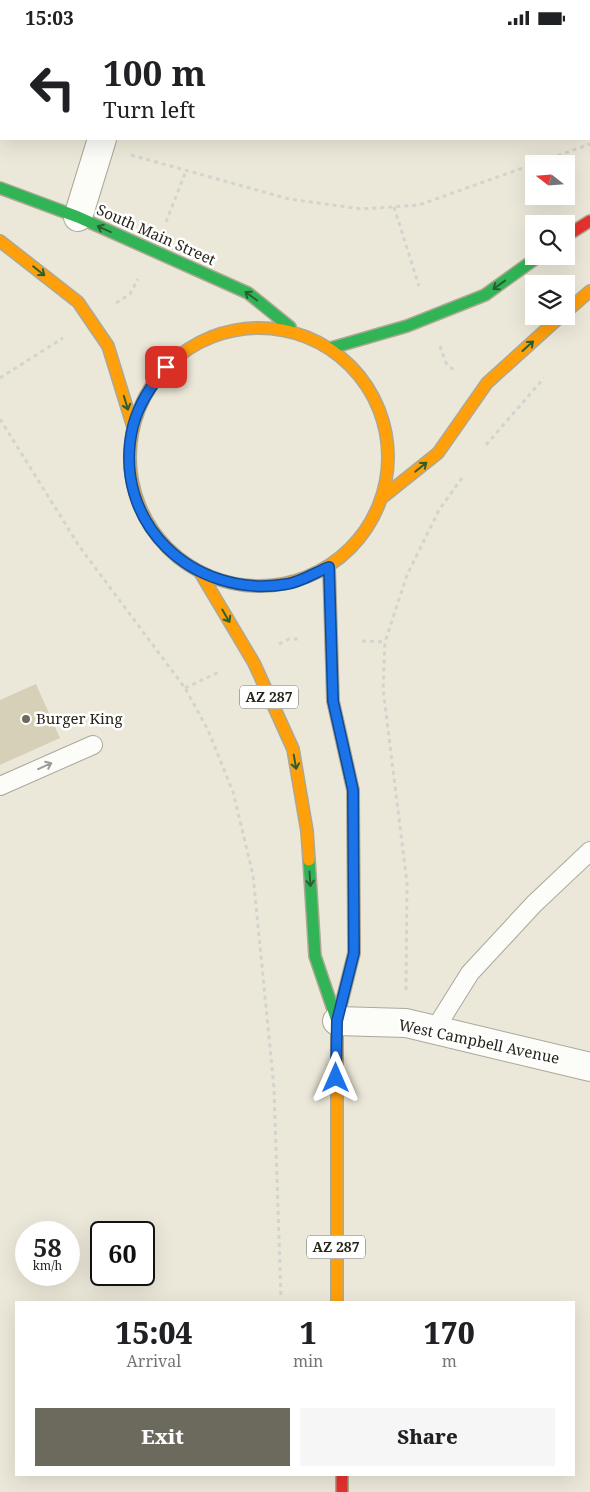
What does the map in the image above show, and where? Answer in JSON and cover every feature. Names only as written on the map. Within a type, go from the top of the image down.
[{"type":"main road","name":"South Main Street","points":[[0,188],[78,217],[248,293],[290,327],[331,348],[362,377],[382,414],[389,455],[383,497]]},
{"type":"main road","points":[[575,231],[590,221]]},
{"type":"main road","points":[[0,241],[78,302],[108,346],[133,427]]},
{"type":"main road","points":[[331,348],[430,317],[485,295],[527,265]]},
{"type":"main road","points":[[575,304],[590,291]]},
{"type":"main road","points":[[290,327],[258,327],[224,332],[193,346],[166,367],[146,394],[133,427],[130,467],[139,507],[160,541],[179,560],[201,574],[244,587],[288,584],[329,567],[362,537],[383,497],[438,453],[486,383],[551,325]]},
{"type":"main road","name":"AZ 287","points":[[329,567],[333,701],[353,790],[354,953],[337,1021],[337,1301]]},
{"type":"main road","name":"AZ 287","points":[[201,574],[254,663],[293,749],[307,831],[315,956],[337,1021]]},
{"type":"main road","points":[[342,1476],[342,1492]]},
{"type":"street","points":[[78,217],[102,140]]},
{"type":"street","name":"West Campbell Avenue","points":[[337,1021],[406,1023],[590,1067]]},
{"type":"lane","points":[[0,786],[93,745]]},
{"type":"lane","points":[[435,1029],[470,973],[534,904],[590,851]]},
{"type":"path","points":[[560,155],[590,144]]},
{"type":"path","points":[[129,154],[289,199],[362,209],[419,205],[525,168]]},
{"type":"path","points":[[0,378],[130,295],[168,219],[186,171]]},
{"type":"path","points":[[394,207],[446,363],[508,419]]},
{"type":"path","points":[[482,450],[549,373]]},
{"type":"path","points":[[0,419],[79,547],[185,688],[208,729],[233,793],[253,875],[274,1088],[281,1299]]},
{"type":"path","points":[[406,1023],[407,883],[383,689],[386,642],[407,575],[439,510],[466,472]]},
{"type":"building","name":"Burger King","points":[[36,684],[60,738],[0,765],[0,700]]},
{"type":"traffic: fast","points":[[0,188],[78,217],[248,293],[290,327]]},
{"type":"traffic: fast","points":[[331,348],[407,326],[485,295],[527,265]]},
{"type":"traffic: fast","points":[[329,567],[333,701],[353,790],[354,940]]},
{"type":"traffic: fast","points":[[309,860],[315,956],[337,1021]]},
{"type":"traffic: slow","points":[[0,241],[78,302],[108,346],[133,427]]},
{"type":"traffic: slow","points":[[575,304],[590,291]]},
{"type":"traffic: slow","points":[[383,497],[438,453],[487,383],[551,325]]},
{"type":"traffic: slow","points":[[246,328],[272,328],[297,333],[320,343],[341,357],[359,375],[373,396],[383,419],[388,444],[388,457],[388,470],[383,495],[373,518],[359,539],[341,557],[320,571],[297,581],[272,586],[246,586],[221,581],[198,571],[177,557],[159,539],[145,518],[135,495],[130,470],[130,444],[135,419],[145,396],[159,375],[177,357],[198,343],[221,333],[246,328]]},
{"type":"traffic: slow","points":[[201,574],[254,663],[293,749],[307,831],[309,860]]},
{"type":"traffic: slow","points":[[337,1301],[337,1021],[354,953],[354,940]]},
{"type":"traffic: jam","points":[[575,230],[590,221]]},
{"type":"traffic: jam","points":[[342,1476],[342,1492]]},
{"type":"place","name":"Burger King","points":[[26,719]]},
{"type":"route","points":[[166,367],[146,394],[133,427],[130,467],[139,507],[160,541],[179,560],[201,574],[244,587],[288,584],[329,567],[333,701],[353,790],[354,953],[337,1021],[336,1078]]}]
